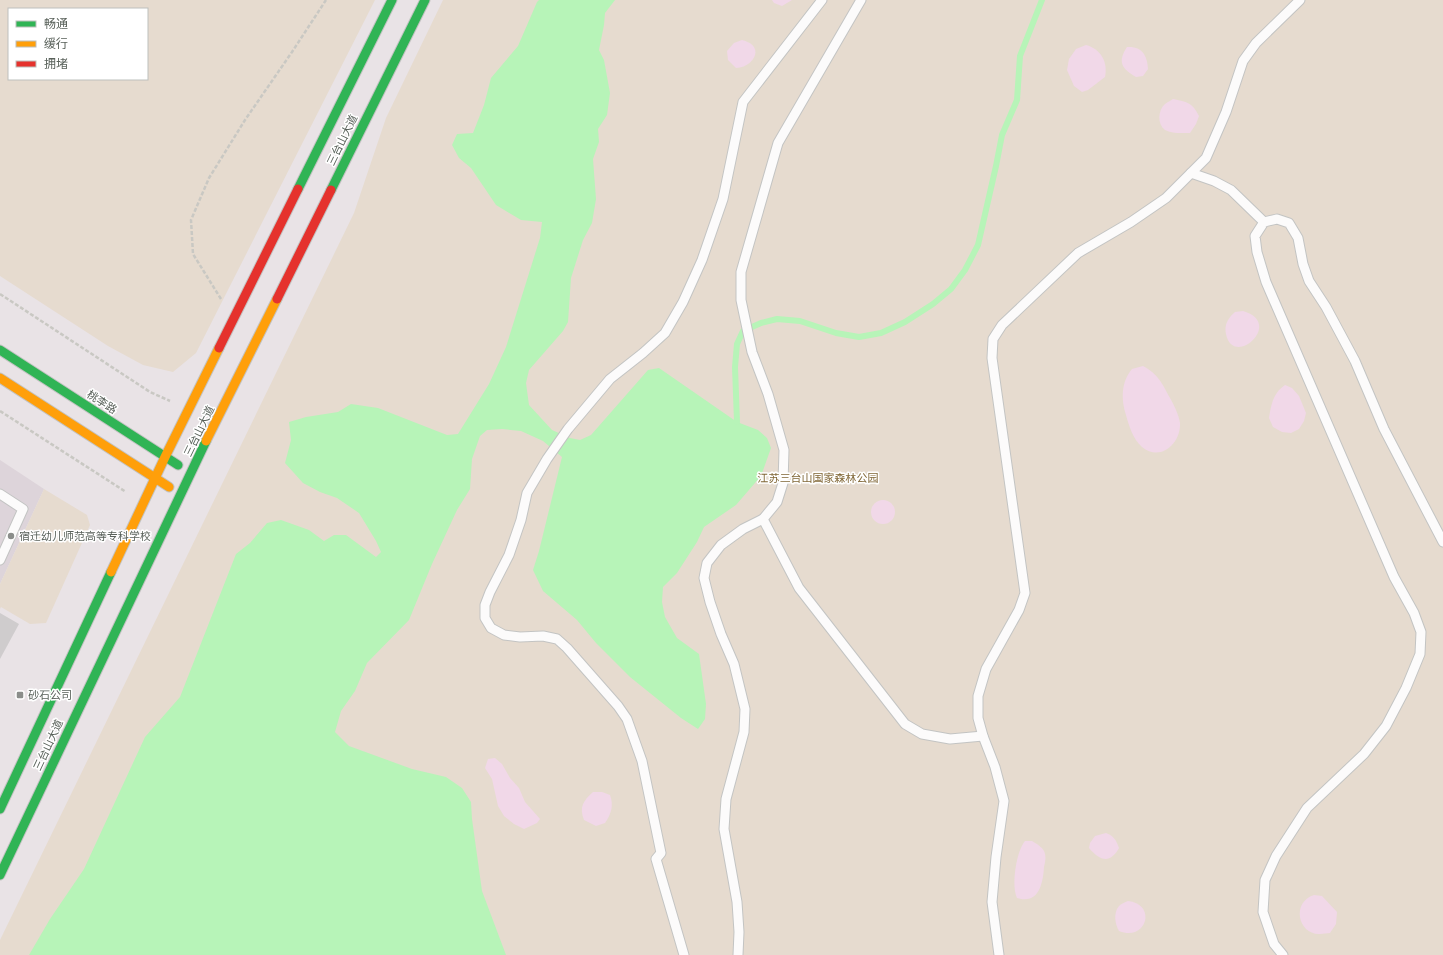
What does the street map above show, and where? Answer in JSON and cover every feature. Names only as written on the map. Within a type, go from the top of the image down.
[{"type":"main road","name":"三台山大道","points":[[0,809],[165,457],[392,0]]},
{"type":"main road","name":"三台山大道","points":[[0,875],[180,494],[425,0]]},
{"type":"main road","name":"桃李路","points":[[0,350],[191,474]]},
{"type":"main road","points":[[0,378],[180,494]]},
{"type":"lane","points":[[684,955],[656,859],[660,853],[642,761],[627,719],[618,706],[567,648],[557,639],[543,636],[520,637],[504,635],[491,628],[485,618],[485,605],[509,555],[521,520],[527,494],[550,454],[566,431],[610,380],[665,333],[683,302],[702,260],[723,199],[742,102],[822,0]]},
{"type":"lane","points":[[738,955],[739,932],[737,902],[724,829],[726,799],[744,732],[745,709],[734,664],[721,634],[710,602],[704,578],[707,563],[721,545],[743,529],[763,519],[777,502],[783,483],[784,450],[768,394],[752,352],[741,300],[742,272],[778,143],[861,0]]},
{"type":"lane","points":[[999,955],[992,902],[996,857],[1004,800],[995,767],[978,718],[978,696],[986,670],[1019,610],[1025,593],[992,358],[993,339],[1002,325],[1078,253],[1131,222],[1166,198],[1206,158],[1226,112],[1243,61],[1256,43],[1300,0]]},
{"type":"lane","points":[[1191,173],[1214,181],[1231,190],[1264,222]]},
{"type":"lane","points":[[1283,955],[1274,944],[1263,912],[1265,880],[1276,856],[1307,808],[1364,754],[1386,726],[1406,688],[1420,654],[1421,632],[1414,613],[1394,577],[1266,282],[1257,252],[1255,236],[1264,222],[1276,219],[1289,223],[1298,238],[1303,264],[1309,281],[1326,307],[1355,360],[1384,430],[1443,542]]},
{"type":"lane","points":[[0,494],[23,509],[0,560]]},
{"type":"lane","points":[[763,519],[799,588],[905,724],[922,734],[950,739],[983,736]]},
{"type":"path","points":[[234,318],[193,254],[191,220],[209,178],[245,120],[326,0]]},
{"type":"path","points":[[0,294],[150,392],[189,409]]},
{"type":"path","points":[[0,411],[144,504]]},
{"type":"shaded area","points":[[539,0],[615,0],[605,13],[599,50],[604,60],[610,93],[607,115],[598,129],[599,142],[593,159],[596,199],[592,223],[583,240],[571,278],[568,322],[563,331],[529,370],[526,383],[529,405],[552,430],[570,438],[580,440],[591,435],[648,370],[659,368],[737,422],[758,430],[767,438],[771,448],[761,476],[736,505],[704,527],[697,542],[677,573],[663,587],[662,602],[665,617],[677,638],[699,654],[706,704],[705,719],[698,729],[681,718],[630,677],[596,643],[577,620],[543,591],[533,570],[562,457],[543,441],[521,431],[502,429],[487,430],[480,436],[472,459],[470,489],[457,510],[432,564],[409,620],[367,663],[355,691],[341,711],[335,732],[349,746],[412,769],[446,777],[462,788],[471,802],[482,891],[506,955],[29,955],[50,919],[84,869],[145,737],[180,697],[236,554],[250,543],[267,523],[281,520],[309,530],[324,541],[334,535],[346,535],[376,557],[381,552],[359,513],[337,498],[320,492],[303,483],[285,463],[291,440],[289,422],[306,417],[338,412],[351,404],[378,408],[447,435],[458,434],[489,384],[506,347],[540,238],[542,222],[521,220],[496,205],[471,168],[459,158],[452,145],[457,134],[473,133],[484,105],[491,78],[518,46]]},
{"type":"shaded area","name":"宿迁幼儿师范高等专科学校","points":[[0,460],[44,489],[0,584]]},
{"type":"green space","points":[[0,0],[375,0],[196,353],[173,372],[143,365],[108,346],[0,276]]},
{"type":"green space","name":"江苏三台山国家森林公园","points":[[443,0],[1443,0],[1443,955],[0,955],[0,940],[354,213],[386,118]]},
{"type":"green space","points":[[44,489],[87,515],[90,525],[46,623],[30,624],[1,607],[0,609],[0,584]]},
{"type":"sand","points":[[772,0],[792,0],[782,6],[774,3]]},
{"type":"sand","points":[[742,40],[754,47],[755,56],[748,64],[736,68],[728,60],[727,51],[734,43]]},
{"type":"sand","points":[[1086,45],[1099,53],[1104,61],[1106,71],[1105,77],[1088,90],[1082,92],[1074,86],[1067,70],[1069,59],[1076,49]]},
{"type":"sand","points":[[1127,47],[1136,48],[1143,52],[1148,69],[1143,76],[1136,77],[1127,71],[1122,65],[1122,57]]},
{"type":"sand","points":[[1173,99],[1189,103],[1199,116],[1190,133],[1171,132],[1162,127],[1159,117],[1161,110],[1165,104]]},
{"type":"sand","points":[[1243,311],[1255,317],[1259,325],[1258,333],[1253,340],[1246,345],[1238,347],[1230,344],[1226,334],[1226,328],[1227,322],[1235,312]]},
{"type":"sand","points":[[1143,366],[1152,372],[1162,383],[1175,407],[1180,423],[1177,438],[1173,444],[1162,452],[1156,453],[1149,451],[1139,444],[1128,424],[1124,409],[1123,391],[1128,374],[1132,369]]},
{"type":"sand","points":[[1285,385],[1292,388],[1299,396],[1306,413],[1304,421],[1299,429],[1291,433],[1282,432],[1273,427],[1269,418],[1275,396]]},
{"type":"sand","points":[[883,500],[888,501],[894,507],[894,517],[888,523],[883,524],[878,523],[872,517],[871,512],[872,507],[878,501]]},
{"type":"sand","points":[[495,758],[502,764],[510,778],[519,788],[525,802],[540,819],[537,823],[524,829],[514,824],[504,816],[498,806],[492,779],[485,768],[488,759]]},
{"type":"sand","points":[[593,792],[602,792],[610,795],[612,803],[609,816],[605,823],[596,826],[584,820],[582,811],[584,801]]},
{"type":"sand","points":[[1106,833],[1111,835],[1119,848],[1112,857],[1105,859],[1097,856],[1089,848],[1090,843],[1095,836]]},
{"type":"sand","points":[[1025,841],[1032,841],[1040,846],[1045,857],[1041,886],[1035,895],[1024,899],[1017,898],[1014,886],[1015,869],[1019,853]]},
{"type":"sand","points":[[1314,895],[1322,896],[1337,912],[1336,924],[1330,933],[1312,933],[1302,924],[1300,911],[1302,904]]},
{"type":"sand","points":[[1128,901],[1143,908],[1145,915],[1145,921],[1142,927],[1129,933],[1119,931],[1115,918],[1119,906]]},
{"type":"building","points":[[0,613],[19,624],[0,659]]},
{"type":"waterway","points":[[737,422],[735,367],[737,344],[743,331],[761,323],[777,319],[800,321],[836,333],[859,337],[881,333],[905,322],[933,304],[951,289],[965,270],[978,245],[1002,135],[1017,100],[1020,56],[1042,0]]},
{"type":"traffic: fast","points":[[298,189],[392,0]]},
{"type":"traffic: fast","points":[[331,190],[425,0]]},
{"type":"traffic: fast","points":[[0,350],[178,465]]},
{"type":"traffic: fast","points":[[0,875],[206,441]]},
{"type":"traffic: fast","points":[[0,809],[111,572]]},
{"type":"traffic: slow","points":[[206,441],[277,299]]},
{"type":"traffic: slow","points":[[111,572],[165,457],[219,348]]},
{"type":"traffic: slow","points":[[0,378],[169,487]]},
{"type":"traffic: jam","points":[[219,348],[298,189]]},
{"type":"traffic: jam","points":[[277,299],[331,190]]},
{"type":"place","name":"宿迁幼儿师范高等专科学校","points":[[11,536]]},
{"type":"place","name":"砂石公司","points":[[20,695]]}]
